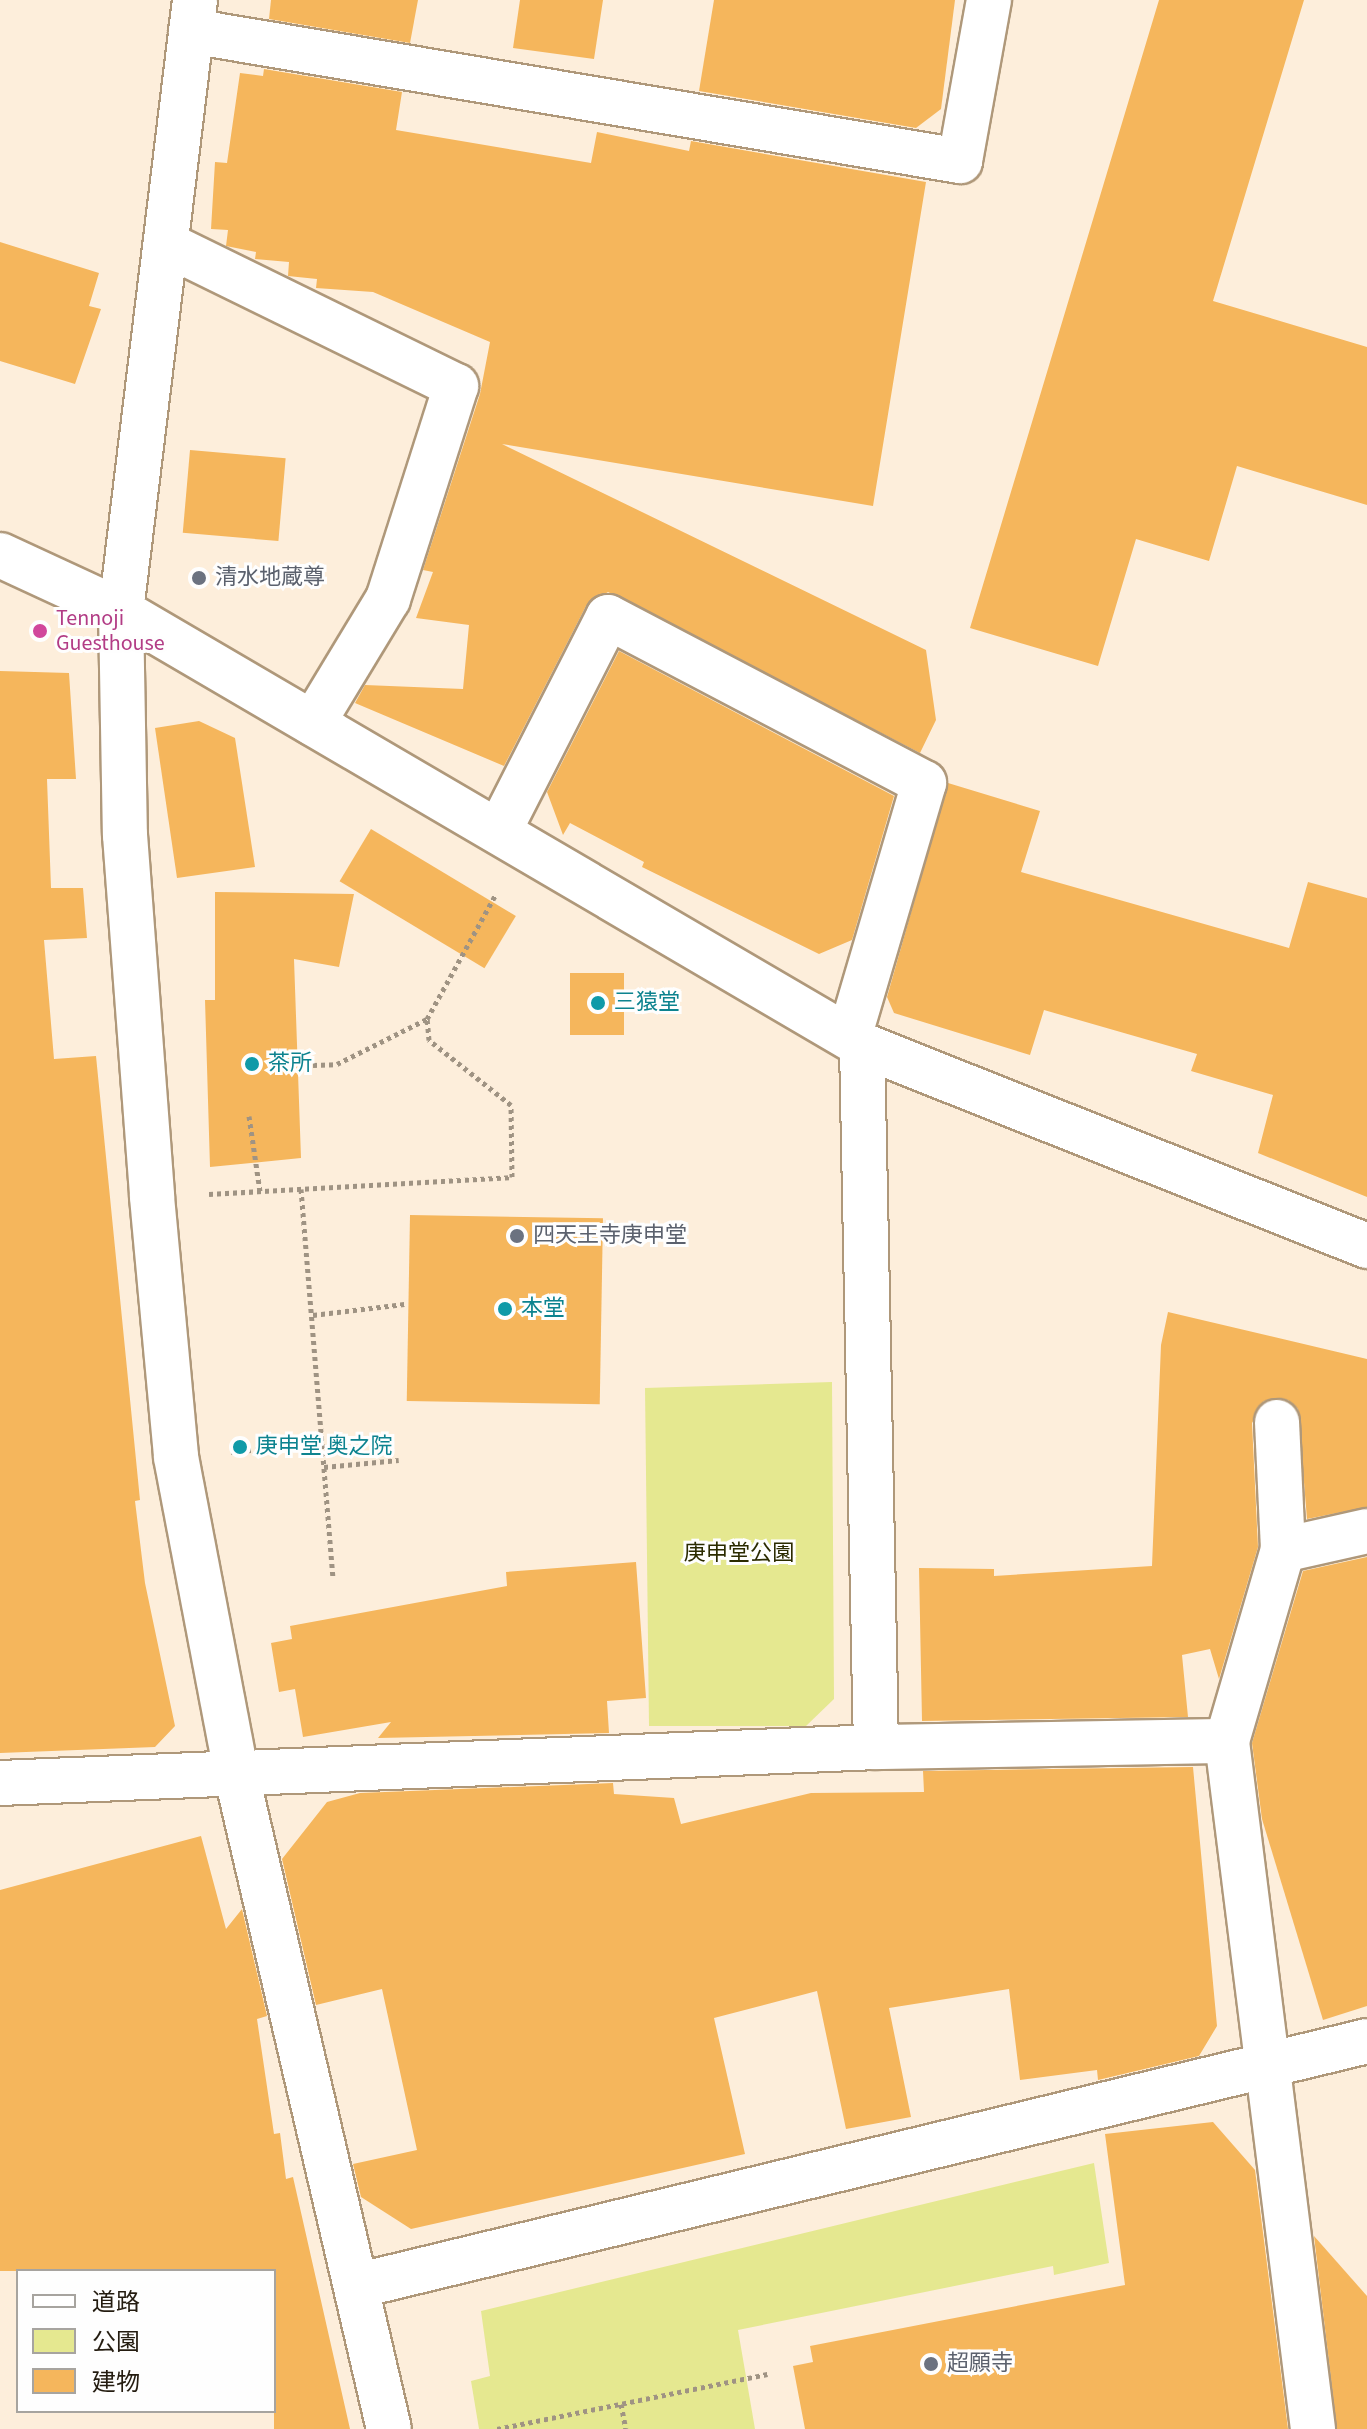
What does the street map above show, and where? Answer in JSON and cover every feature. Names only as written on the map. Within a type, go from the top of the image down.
[{"type":"street","points":[[389,2429],[237,1777],[176,1457],[152,1197],[125,835],[121,611],[193,15],[960,161],[989,0]]},
{"type":"street","points":[[166,244],[456,386],[388,599],[313,723]]},
{"type":"street","points":[[0,555],[121,611],[856,1040],[1367,1246]]},
{"type":"street","points":[[499,831],[608,617],[924,783],[856,1040],[876,1747]]},
{"type":"street","points":[[1277,1422],[1283,1550],[1227,1741],[1270,2064],[1313,2429]]},
{"type":"street","points":[[1283,1550],[1367,1531]]},
{"type":"street","points":[[0,1783],[237,1777],[876,1747],[1227,1741]]},
{"type":"street","points":[[356,2286],[1367,2041]]},
{"type":"path","points":[[152,1197],[512,1177],[511,1105],[429,1040],[427,1019],[498,890]]},
{"type":"path","points":[[313,1065],[337,1064],[427,1019]]},
{"type":"path","points":[[249,1116],[260,1191]]},
{"type":"path","points":[[301,1189],[333,1577]]},
{"type":"path","points":[[313,1315],[404,1304]]},
{"type":"path","points":[[176,1457],[322,1443]]},
{"type":"path","points":[[324,1467],[399,1460]]},
{"type":"path","points":[[497,2429],[767,2374]]},
{"type":"path","points":[[621,2404],[626,2429]]},
{"type":"green space","name":"庚申堂公園","points":[[832,1382],[834,1699],[806,1726],[649,1726],[645,1388]]},
{"type":"green space","points":[[1094,2163],[1109,2263],[1054,2275],[1053,2266],[738,2330],[755,2429],[479,2429],[471,2381],[490,2376],[481,2311]]},
{"type":"building","points":[[271,0],[418,0],[410,43],[269,19]]},
{"type":"building","points":[[520,0],[603,0],[594,59],[513,48]]},
{"type":"building","points":[[714,0],[955,0],[941,109],[916,128],[699,91]]},
{"type":"building","points":[[1159,0],[1304,0],[1213,301],[1367,347],[1367,505],[1237,466],[1209,561],[1136,539],[1098,666],[970,628]]},
{"type":"building","points":[[264,69],[402,92],[396,130],[591,163],[597,132],[689,151],[691,141],[926,182],[873,506],[502,444],[926,650],[936,720],[920,753],[608,592],[586,606],[504,766],[355,703],[365,685],[463,689],[469,625],[416,618],[433,572],[423,570],[480,394],[490,342],[373,292],[316,288],[317,279],[288,276],[289,262],[255,259],[256,252],[226,246],[228,230],[211,229],[215,162],[227,163],[240,73],[263,76]]},
{"type":"building","points":[[0,242],[99,273],[89,306],[101,309],[75,384],[0,361]]},
{"type":"building","points":[[190,450],[286,458],[278,541],[183,533]]},
{"type":"building","points":[[619,651],[894,796],[852,940],[819,954],[642,867],[644,862],[570,823],[563,835],[547,792]]},
{"type":"building","points":[[0,671],[69,673],[76,779],[47,779],[51,888],[83,888],[87,938],[44,940],[54,1059],[96,1056],[140,1500],[135,1501],[145,1583],[175,1726],[155,1747],[0,1753]]},
{"type":"building","points":[[199,721],[235,738],[255,867],[177,878],[155,728]]},
{"type":"building","points":[[948,783],[1040,811],[1021,872],[1289,948],[1308,882],[1367,898],[1367,1197],[1258,1153],[1273,1095],[1191,1071],[1197,1054],[1044,1010],[1030,1055],[894,1013],[887,997]]},
{"type":"building","points":[[371,829],[516,916],[484,968],[340,881]]},
{"type":"building","points":[[215,892],[354,894],[339,967],[294,959],[301,1158],[210,1167],[205,1000],[215,1000]]},
{"type":"building","name":"三猿堂","points":[[570,973],[624,973],[624,1035],[570,1035]]},
{"type":"building","name":"本堂","points":[[410,1215],[603,1218],[600,1404],[407,1401]]},
{"type":"building","points":[[1168,1312],[1367,1359],[1367,1507],[1307,1519],[1298,1409],[1288,1400],[1264,1401],[1252,1423],[1258,1547],[1219,1679],[1210,1649],[1182,1655],[1188,1717],[922,1721],[919,1568],[994,1569],[994,1576],[1152,1566],[1161,1345]]},
{"type":"building","points":[[1367,1557],[1367,2006],[1323,2020],[1262,1819],[1252,1743],[1303,1571]]},
{"type":"building","points":[[636,1562],[646,1698],[607,1701],[609,1733],[378,1738],[391,1722],[303,1737],[295,1689],[279,1692],[271,1643],[292,1639],[290,1626],[507,1586],[506,1572]]},
{"type":"building","points":[[1193,1767],[1217,2026],[1199,2056],[1098,2080],[1097,2070],[1020,2080],[1009,1989],[889,2008],[911,2117],[846,2129],[817,1991],[714,2018],[745,2154],[411,2229],[361,2197],[353,2164],[417,2150],[382,1989],[316,2005],[282,1859],[327,1802],[360,1793],[613,1783],[614,1794],[674,1798],[681,1824],[811,1793],[924,1792],[923,1771]]},
{"type":"building","points":[[201,1836],[226,1929],[242,1909],[267,2016],[257,2019],[274,2134],[280,2133],[286,2179],[293,2177],[350,2429],[274,2429],[276,2269],[0,2271],[0,1890]]},
{"type":"building","points":[[1213,2122],[1255,2170],[1288,2429],[805,2429],[793,2366],[813,2362],[810,2346],[1125,2285],[1105,2134]]},
{"type":"building","points":[[1314,2236],[1367,2296],[1367,2429],[1337,2429]]},
{"type":"place","name":"清水地蔵尊","points":[[199,578]]},
{"type":"place","name":"Tennoji Guesthouse","points":[[40,631]]},
{"type":"place","name":"三猿堂","points":[[598,1003]]},
{"type":"place","name":"茶所","points":[[252,1064]]},
{"type":"place","name":"四天王寺庚申堂","points":[[517,1236]]},
{"type":"place","name":"本堂","points":[[505,1309]]},
{"type":"place","name":"庚申堂 奥之院","points":[[240,1447]]},
{"type":"place","name":"超願寺","points":[[931,2364]]}]
